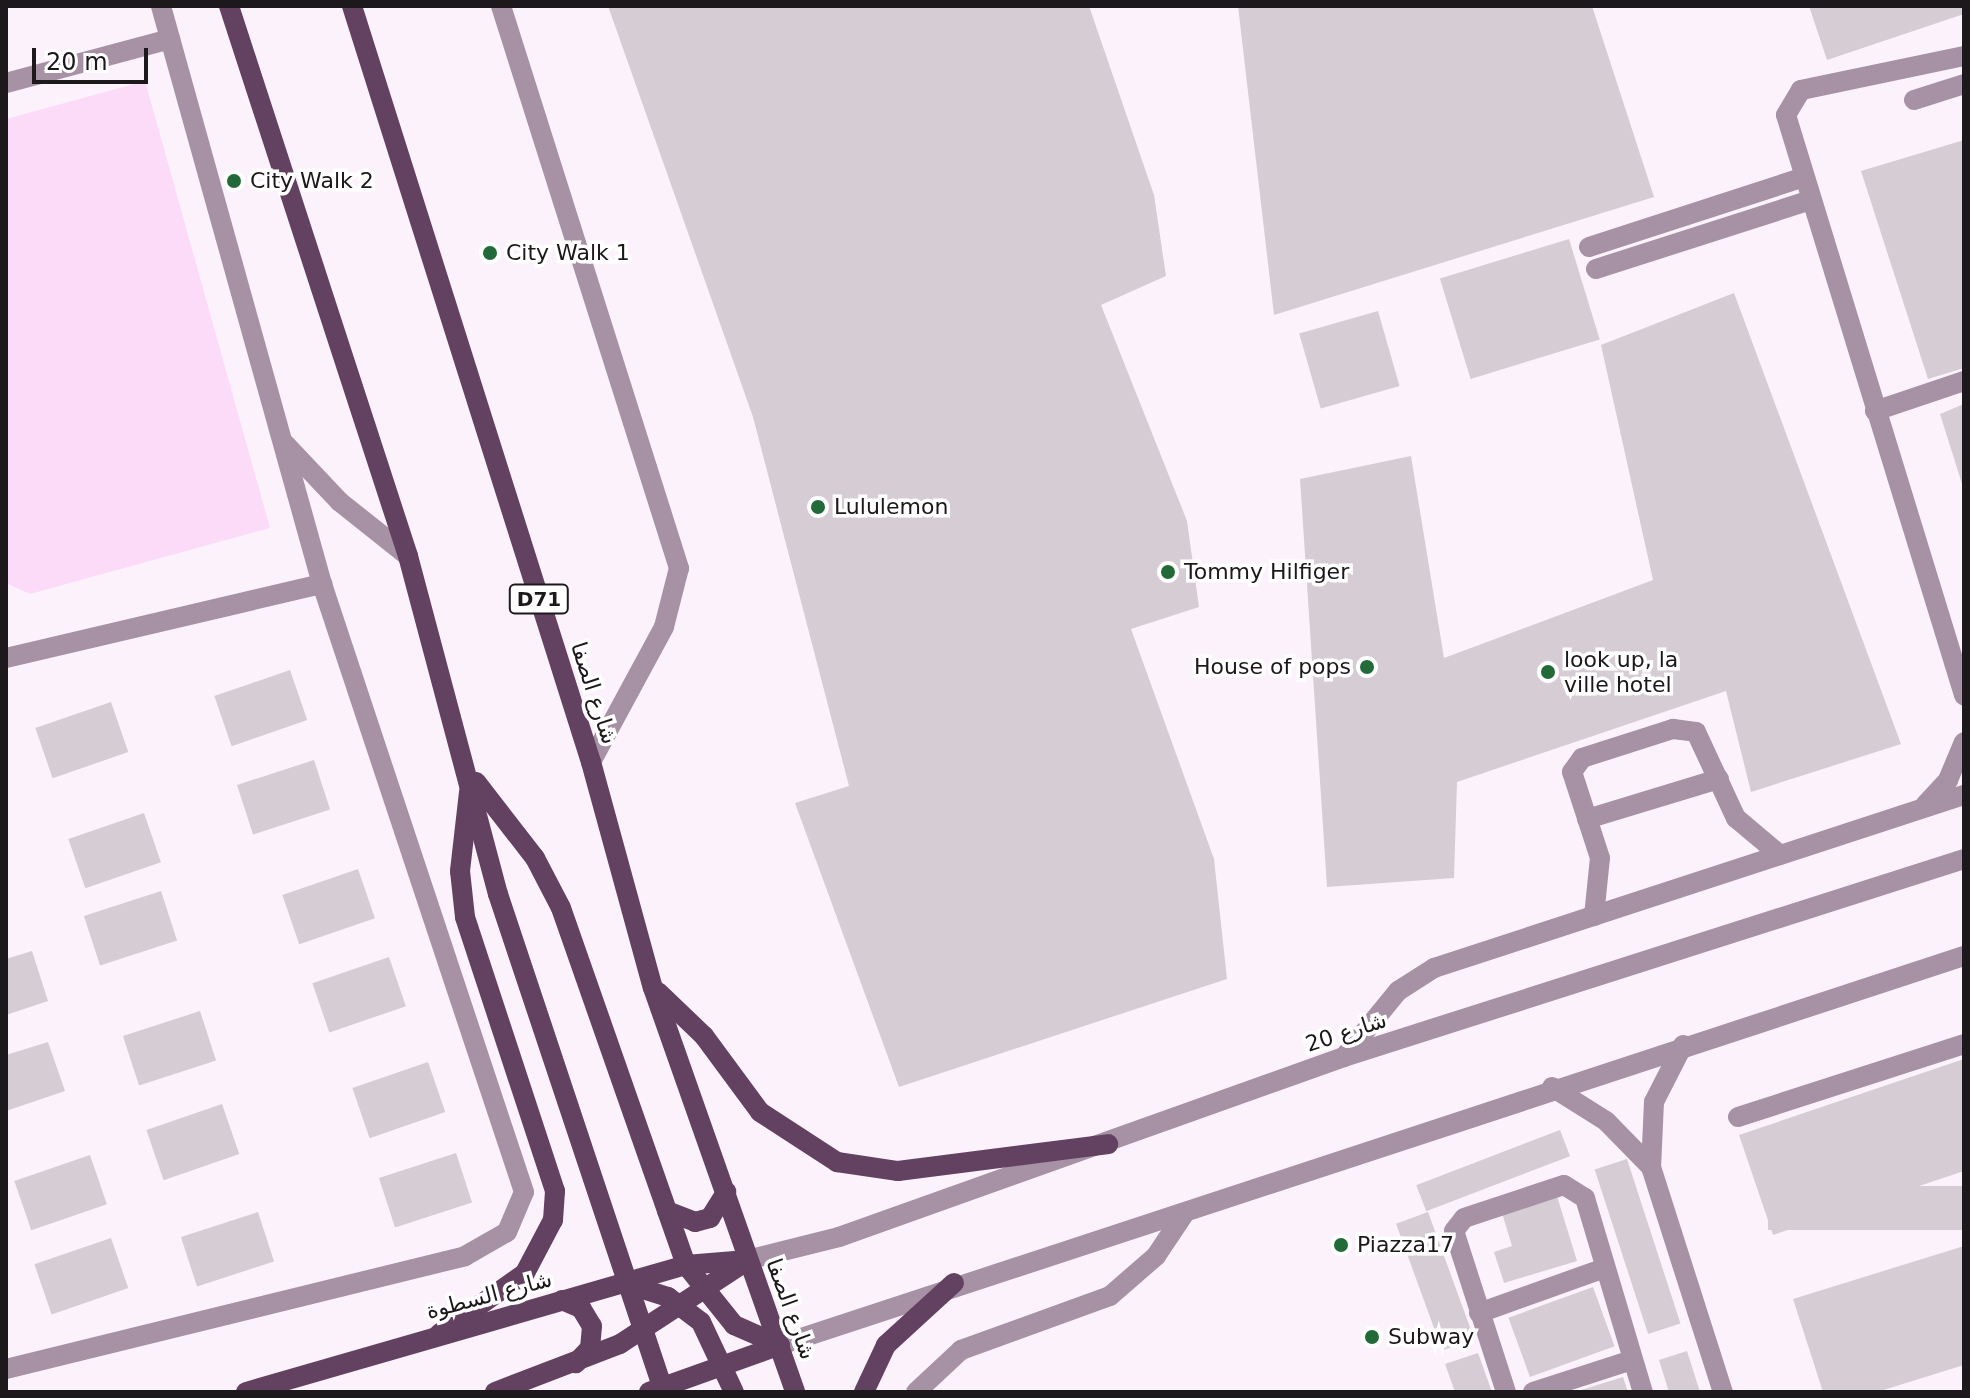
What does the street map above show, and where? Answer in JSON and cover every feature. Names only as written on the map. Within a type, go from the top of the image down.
[{"type":"main road","points":[[229,6],[408,556],[471,776],[498,894],[658,1390],[780,1345]]},
{"type":"main road","name":"شارع الصفا","points":[[352,6],[591,762],[653,988],[795,1392]]},
{"type":"main road","points":[[471,776],[549,882],[686,1265],[702,1290],[734,1325],[780,1345]]},
{"type":"main road","points":[[439,1334],[525,1273],[553,1220],[555,1191],[465,917],[460,871],[471,776]]},
{"type":"main road","points":[[653,988],[704,1036],[760,1112],[837,1162],[898,1171],[1108,1144]]},
{"type":"main road","points":[[667,1211],[695,1222],[710,1218],[726,1192]]},
{"type":"main road","points":[[495,1392],[576,1363],[641,1332],[747,1260]]},
{"type":"main road","name":"شارع السطوة","points":[[246,1392],[686,1265],[747,1260]]},
{"type":"main road","points":[[864,1392],[886,1345],[954,1283]]},
{"type":"main road","points":[[623,1284],[681,1304],[725,1364],[734,1392]]},
{"type":"main road","points":[[562,1300],[581,1308],[592,1326],[590,1348],[576,1363]]},
{"type":"street","points":[[6,1369],[465,1256],[488,1248],[519,1213],[522,1170],[322,584],[161,6]]},
{"type":"street","points":[[501,6],[679,568],[664,627],[591,762]]},
{"type":"street","points":[[6,83],[170,39]]},
{"type":"street","points":[[1964,56],[1801,90],[1786,115],[1808,201],[1964,695]]},
{"type":"street","points":[[1914,100],[1964,84]]},
{"type":"street","points":[[1589,247],[1801,178]]},
{"type":"street","points":[[1596,269],[1808,201]]},
{"type":"street","points":[[1875,411],[1964,381]]},
{"type":"street","points":[[280,438],[340,502],[408,556]]},
{"type":"street","points":[[6,658],[322,584]]},
{"type":"street","points":[[1594,916],[1602,873],[1576,763],[1673,729],[1696,732],[1744,828],[1780,855]]},
{"type":"street","points":[[1918,811],[1948,780],[1964,742]]},
{"type":"street","points":[[1587,819],[1719,779]]},
{"type":"street","points":[[1344,1057],[1415,978],[1964,795]]},
{"type":"street","name":"شارع 20","points":[[747,1260],[818,1243],[1108,1144],[1344,1057],[1964,859]]},
{"type":"street","points":[[780,1345],[954,1283],[1184,1214],[1552,1087],[1964,956]]},
{"type":"street","points":[[1738,1117],[1964,1044]]},
{"type":"street","points":[[1683,1045],[1654,1102],[1651,1167],[1723,1392]]},
{"type":"street","points":[[1552,1087],[1606,1121],[1651,1167]]},
{"type":"street","points":[[1506,1392],[1454,1239],[1464,1218],[1573,1186],[1585,1198],[1643,1392]]},
{"type":"street","points":[[916,1392],[939,1363],[961,1350],[1110,1296],[1156,1256],[1184,1214]]},
{"type":"street","points":[[1479,1313],[1605,1268]]},
{"type":"street","points":[[1533,1392],[1632,1360]]},
{"type":"shaded area","points":[[145,81],[270,528],[30,594],[6,583],[6,119]]},
{"type":"building","points":[[608,6],[1089,6],[1154,195],[1166,276],[1101,305],[1187,521],[1199,607],[1131,629],[1214,859],[1227,979],[899,1087],[795,803],[849,786],[753,417]]},
{"type":"building","points":[[1238,6],[1592,6],[1654,197],[1274,315]]},
{"type":"building","points":[[1809,6],[1964,6],[1964,14],[1827,60]]},
{"type":"building","points":[[1964,140],[1964,368],[1928,379],[1861,171]]},
{"type":"building","points":[[1569,239],[1600,339],[1471,379],[1440,278]]},
{"type":"building","points":[[1734,293],[1901,744],[1751,792],[1726,691],[1457,782],[1454,878],[1327,887],[1300,479],[1411,456],[1444,658],[1653,580],[1601,345]]},
{"type":"building","points":[[1378,311],[1399,386],[1321,409],[1299,334]]},
{"type":"building","points":[[1964,404],[1964,487],[1963,487],[1940,414]]},
{"type":"building","points":[[290,670],[307,720],[232,746],[214,696]]},
{"type":"building","points":[[111,702],[128,752],[53,778],[35,728]]},
{"type":"building","points":[[314,760],[330,809],[253,834],[237,785]]},
{"type":"building","points":[[144,813],[161,862],[85,888],[68,839]]},
{"type":"building","points":[[358,869],[375,918],[299,944],[282,895]]},
{"type":"building","points":[[161,891],[177,940],[100,965],[84,916]]},
{"type":"building","points":[[32,951],[48,1001],[6,1015],[6,959]]},
{"type":"building","points":[[389,957],[406,1006],[329,1033],[312,983]]},
{"type":"building","points":[[200,1011],[216,1060],[139,1085],[123,1036]]},
{"type":"building","points":[[48,1042],[65,1091],[6,1111],[6,1055]]},
{"type":"building","points":[[1964,1059],[1964,1171],[1773,1235],[1739,1135]]},
{"type":"building","points":[[428,1062],[445,1112],[370,1138],[352,1088]]},
{"type":"building","points":[[222,1104],[239,1154],[164,1180],[146,1130]]},
{"type":"building","points":[[1560,1130],[1570,1156],[1426,1211],[1416,1185]]},
{"type":"building","points":[[456,1153],[472,1202],[395,1227],[379,1178]]},
{"type":"building","points":[[90,1155],[107,1204],[31,1230],[14,1181]]},
{"type":"building","points":[[1627,1159],[1680,1324],[1648,1334],[1595,1170]]},
{"type":"building","points":[[1768,1186],[1964,1186],[1964,1230],[1768,1230]]},
{"type":"building","points":[[1557,1196],[1577,1261],[1504,1283],[1494,1252],[1512,1246],[1502,1213]]},
{"type":"building","points":[[258,1212],[274,1261],[197,1286],[181,1237]]},
{"type":"building","points":[[1428,1212],[1474,1339],[1442,1350],[1396,1224]]},
{"type":"building","points":[[111,1238],[128,1288],[52,1314],[34,1264]]},
{"type":"building","points":[[1964,1246],[1964,1365],[1877,1392],[1823,1392],[1793,1299]]},
{"type":"building","points":[[1593,1287],[1615,1346],[1530,1377],[1508,1318]]},
{"type":"building","points":[[1687,1351],[1700,1392],[1669,1392],[1659,1360]]},
{"type":"building","points":[[1478,1353],[1492,1392],[1455,1392],[1445,1364]]},
{"type":"building","points":[[1623,1377],[1628,1392],[1578,1392],[1578,1391]]},
{"type":"place","name":"City Walk 2","points":[[234,181]]},
{"type":"place","name":"City Walk 1","points":[[490,253]]},
{"type":"place","name":"Lululemon","points":[[818,507]]},
{"type":"place","name":"Tommy Hilfiger","points":[[1168,572]]},
{"type":"place","name":"House of pops","points":[[1367,667]]},
{"type":"place","name":"look up, la ville hotel","points":[[1548,672]]},
{"type":"place","name":"Piazza17","points":[[1341,1245]]},
{"type":"place","name":"Subway","points":[[1372,1337]]}]
